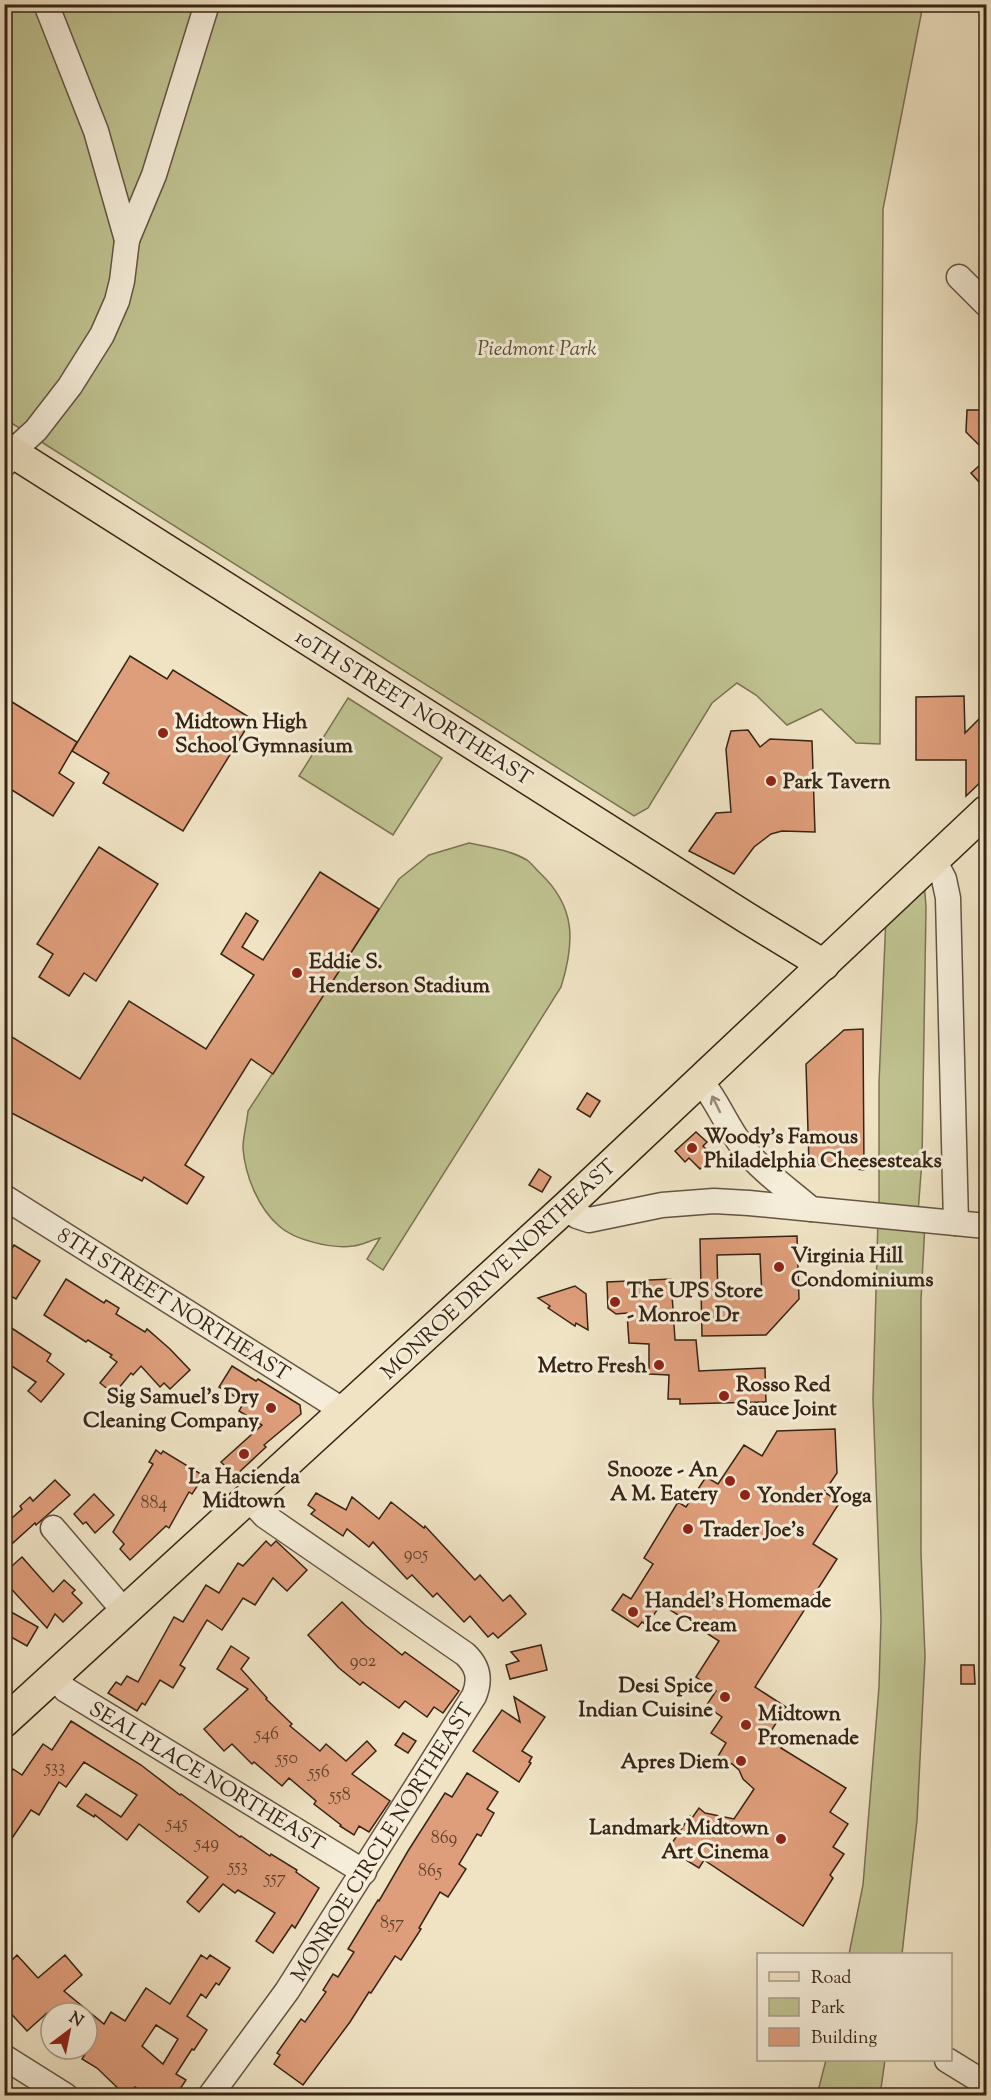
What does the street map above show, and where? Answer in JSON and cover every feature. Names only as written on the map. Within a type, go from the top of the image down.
[{"type":"main road","name":"10TH STREET NORTHEAST","points":[[7,455],[824,965]]},
{"type":"main road","name":"MONROE DRIVE NORTHEAST","points":[[4,1722],[566,1207],[987,811]]},
{"type":"street","points":[[46,4],[96,131],[127,240]]},
{"type":"street","points":[[7,455],[36,430],[70,386],[102,335],[117,301],[127,240],[154,175],[207,4]]},
{"type":"street","points":[[958,278],[987,304]]},
{"type":"street","points":[[934,860],[944,879],[948,898],[956,1223]]},
{"type":"street","points":[[700,1080],[711,1092],[725,1122],[750,1155],[811,1209]]},
{"type":"street","name":"8TH STREET NORTHEAST","points":[[5,1199],[344,1411]]},
{"type":"street","points":[[566,1207],[577,1216],[590,1220],[662,1205],[714,1201],[987,1226]]},
{"type":"street","name":"MONROE CIRCLE NORTHEAST","points":[[210,2096],[287,1991],[474,1696],[478,1685],[477,1670],[472,1660],[465,1654],[265,1516],[249,1499]]},
{"type":"street","points":[[53,1528],[125,1612]]},
{"type":"street","name":"SEAL PLACE NORTHEAST","points":[[54,1677],[66,1690],[363,1872]]},
{"type":"street","points":[[4,2057],[66,2096]]},
{"type":"street","points":[[949,2061],[987,2084]]},
{"type":"green space","name":"Piedmont Park","points":[[5,5],[923,5],[883,209],[880,744],[856,743],[821,709],[787,725],[756,695],[737,683],[712,703],[648,808],[634,816],[5,419]]},
{"type":"green space","points":[[348,698],[442,758],[393,835],[299,776]]},
{"type":"green space","points":[[469,843],[499,849],[527,860],[552,886],[566,912],[569,926],[569,955],[566,971],[561,987],[383,1270],[367,1259],[380,1238],[353,1246],[324,1245],[286,1231],[272,1219],[259,1201],[244,1158],[243,1148],[248,1111],[399,879],[429,855]]},
{"type":"green space","points":[[924,880],[926,907],[922,1160],[918,1213],[879,1210],[879,1083],[886,916]]},
{"type":"green space","points":[[878,1219],[925,1223],[921,1300],[921,1553],[925,1657],[917,1820],[902,1953],[849,1953],[863,1885],[879,1687],[881,1619],[873,1399]]},
{"type":"green space","points":[[826,2061],[885,2061],[880,2095],[817,2095]]},
{"type":"building","points":[[967,410],[987,410],[987,453],[966,432]]},
{"type":"building","points":[[987,459],[987,491],[971,473]]},
{"type":"building","name":"Midtown High School Gymnasium","points":[[130,656],[167,679],[173,670],[252,719],[183,831],[103,783],[109,773],[72,751]]},
{"type":"building","points":[[964,696],[965,733],[987,711],[987,776],[966,796],[966,760],[916,760],[916,697]]},
{"type":"building","points":[[4,697],[77,742],[59,773],[74,783],[53,816],[4,785]]},
{"type":"building","name":"Park Tavern","points":[[748,730],[760,747],[770,739],[812,741],[815,832],[782,831],[771,834],[754,847],[734,874],[689,851],[716,813],[731,812],[726,749],[731,731]]},
{"type":"building","points":[[99,847],[158,884],[96,981],[84,973],[69,996],[39,977],[53,954],[37,944]]},
{"type":"building","points":[[320,872],[379,909],[273,1074],[251,1059],[185,1165],[204,1177],[187,1204],[144,1177],[142,1181],[4,1109],[4,1032],[80,1079],[129,1001],[206,1049],[254,975],[221,954],[246,913],[258,921],[242,947],[263,960]]},
{"type":"building","points":[[863,1029],[864,1170],[809,1164],[806,1064],[844,1030]]},
{"type":"building","points":[[587,1093],[600,1101],[590,1117],[577,1109]]},
{"type":"building","points":[[696,1132],[707,1142],[703,1146],[713,1157],[700,1169],[689,1158],[685,1162],[675,1151]]},
{"type":"building","points":[[539,1169],[551,1177],[542,1192],[529,1185]]},
{"type":"building","name":"Virginia Hill Condominiums","points":[[797,1236],[799,1299],[766,1335],[702,1336],[700,1239]],"holes":[[[760,1254],[762,1298],[718,1298],[717,1255]]]},
{"type":"building","points":[[14,1245],[40,1261],[16,1299],[4,1292],[4,1261]]},
{"type":"building","points":[[66,1279],[104,1303],[106,1300],[119,1308],[116,1314],[145,1332],[147,1329],[190,1370],[170,1389],[164,1383],[160,1387],[141,1366],[133,1375],[131,1373],[114,1394],[100,1383],[117,1362],[110,1357],[112,1355],[88,1340],[86,1342],[44,1315]]},
{"type":"building","points":[[671,1279],[675,1340],[696,1340],[699,1371],[765,1368],[766,1402],[680,1404],[680,1399],[668,1399],[669,1375],[649,1374],[649,1344],[629,1343],[627,1313],[616,1314],[608,1308],[607,1282]]},
{"type":"building","points":[[575,1286],[586,1294],[588,1330],[576,1323],[575,1326],[548,1308],[550,1306],[538,1298]]},
{"type":"building","points":[[4,1323],[51,1354],[47,1361],[64,1374],[41,1402],[28,1391],[36,1382],[4,1361]]},
{"type":"building","points":[[232,1366],[300,1405],[301,1414],[264,1445],[266,1447],[235,1476],[221,1462],[262,1425],[239,1411],[244,1402],[219,1387]]},
{"type":"building","points":[[835,1429],[837,1473],[824,1492],[840,1502],[813,1544],[837,1559],[755,1687],[786,1707],[768,1736],[783,1746],[781,1748],[846,1788],[830,1812],[848,1824],[833,1847],[844,1854],[830,1875],[833,1878],[803,1926],[704,1860],[699,1868],[668,1849],[690,1816],[692,1818],[699,1808],[705,1813],[734,1819],[754,1789],[732,1764],[717,1758],[726,1743],[711,1733],[722,1717],[706,1706],[716,1691],[696,1677],[719,1641],[661,1604],[647,1625],[642,1622],[638,1627],[612,1610],[623,1594],[631,1599],[653,1564],[644,1558],[678,1502],[686,1507],[706,1477],[718,1484],[744,1445],[762,1456],[777,1431]]},
{"type":"building","points":[[156,1450],[161,1454],[163,1451],[204,1476],[192,1494],[189,1492],[169,1528],[166,1526],[130,1560],[120,1549],[124,1544],[113,1532],[153,1464],[149,1462]]},
{"type":"building","points":[[55,1480],[70,1495],[4,1551],[4,1525],[22,1509],[20,1506],[30,1497],[33,1501]]},
{"type":"building","points":[[316,1493],[346,1510],[352,1497],[379,1519],[391,1502],[424,1528],[425,1526],[475,1580],[480,1575],[503,1601],[510,1595],[526,1614],[498,1638],[493,1633],[488,1637],[470,1616],[464,1622],[437,1593],[433,1597],[412,1575],[407,1579],[373,1542],[369,1547],[347,1529],[343,1536],[311,1514],[315,1510],[308,1505]]},
{"type":"building","points":[[94,1494],[114,1515],[95,1533],[86,1522],[83,1524],[74,1514]]},
{"type":"building","points":[[266,1541],[271,1546],[276,1541],[307,1570],[287,1591],[273,1578],[255,1605],[243,1598],[222,1630],[207,1620],[180,1665],[185,1668],[173,1688],[160,1680],[145,1705],[142,1703],[137,1711],[108,1693],[116,1682],[121,1685],[127,1676],[138,1682],[174,1617],[183,1622],[206,1585],[219,1593],[238,1563],[243,1566]]},
{"type":"building","points":[[22,1557],[53,1592],[64,1580],[75,1590],[72,1593],[82,1603],[63,1622],[55,1614],[47,1628],[4,1581],[4,1573]]},
{"type":"building","points":[[342,1602],[365,1625],[402,1655],[405,1652],[459,1691],[443,1713],[434,1707],[427,1717],[405,1701],[399,1708],[363,1682],[360,1685],[339,1668],[308,1635]]},
{"type":"building","points":[[4,1608],[38,1627],[27,1646],[4,1633]]},
{"type":"building","points":[[541,1645],[547,1670],[510,1679],[506,1665],[519,1661],[511,1652]]},
{"type":"building","points":[[231,1646],[249,1658],[241,1669],[266,1699],[292,1724],[290,1726],[320,1751],[326,1744],[346,1761],[367,1741],[376,1751],[352,1774],[390,1801],[369,1832],[359,1826],[354,1835],[314,1804],[316,1801],[289,1778],[282,1786],[254,1762],[252,1764],[232,1744],[224,1751],[204,1729],[248,1689],[217,1669]]},
{"type":"building","points":[[961,1665],[974,1665],[975,1684],[961,1684]]},
{"type":"building","points":[[514,1697],[545,1717],[522,1751],[532,1757],[529,1762],[531,1763],[519,1782],[473,1751],[502,1710],[520,1722]]},
{"type":"building","points":[[71,1721],[141,1765],[240,1837],[297,1870],[296,1872],[319,1888],[295,1928],[292,1925],[273,1953],[256,1941],[275,1913],[238,1890],[235,1893],[223,1884],[199,1912],[187,1902],[208,1877],[139,1824],[127,1840],[95,1815],[94,1817],[77,1806],[86,1794],[121,1817],[137,1795],[84,1762],[66,1787],[59,1782],[39,1815],[31,1810],[4,1850],[4,1783],[13,1769],[22,1775],[43,1744],[52,1750]]},
{"type":"building","points":[[403,1733],[416,1741],[408,1753],[395,1745]]},
{"type":"building","points":[[467,1773],[498,1792],[487,1809],[494,1813],[481,1836],[477,1834],[459,1864],[466,1869],[448,1897],[440,1892],[419,1928],[421,1929],[401,1960],[395,1956],[371,1993],[369,1992],[350,2022],[303,2085],[274,2064],[280,2055],[277,2053],[301,2019],[305,2022],[326,1992],[323,1990],[333,1974],[338,1977],[354,1952],[348,1949],[408,1851],[445,1793],[452,1797]]},
{"type":"building","points":[[4,1953],[12,1960],[17,1955],[38,1978],[65,1955],[82,1975],[64,1991],[76,2001],[39,2001],[39,2020],[27,2031],[4,2006]]},
{"type":"building","points":[[201,1955],[207,1959],[210,1955],[230,1968],[219,1985],[216,1983],[206,1998],[201,1994],[187,2016],[207,2030],[176,2074],[186,2080],[178,2092],[172,2089],[168,2096],[148,2096],[135,2087],[126,2096],[97,2068],[85,2061],[99,2061],[99,2020],[104,2024],[111,2012],[125,2021],[146,1988],[170,2004]],"holes":[[[156,2025],[178,2039],[163,2064],[142,2046]]]},
{"type":"place","name":"Midtown High School Gymnasium","points":[[163,733]]},
{"type":"place","name":"Park Tavern","points":[[771,781]]},
{"type":"place","name":"Eddie S. Henderson Stadium","points":[[297,973]]},
{"type":"place","name":"Woody's Famous Philadelphia Cheesesteaks","points":[[692,1148]]},
{"type":"place","name":"Virginia Hill Condominiums","points":[[779,1267]]},
{"type":"place","name":"The UPS Store - Monroe Dr","points":[[615,1302]]},
{"type":"place","name":"Metro Fresh","points":[[659,1365]]},
{"type":"place","name":"Rosso Red Sauce Joint","points":[[724,1396]]},
{"type":"place","name":"Sig Samuel's Dry Cleaning Company","points":[[271,1408]]},
{"type":"place","name":"La Hacienda Midtown","points":[[244,1454]]},
{"type":"place","name":"Snooze - An A M. Eatery","points":[[730,1481]]},
{"type":"place","name":"Yonder Yoga","points":[[745,1495]]},
{"type":"place","name":"Trader Joe's","points":[[688,1529]]},
{"type":"place","name":"Handel's Homemade Ice Cream","points":[[633,1612]]},
{"type":"place","name":"Desi Spice Indian Cuisine","points":[[725,1697]]},
{"type":"place","name":"Midtown Promenade","points":[[746,1725]]},
{"type":"place","name":"Apres Diem","points":[[741,1761]]},
{"type":"place","name":"Landmark Midtown Art Cinema","points":[[781,1839]]}]
